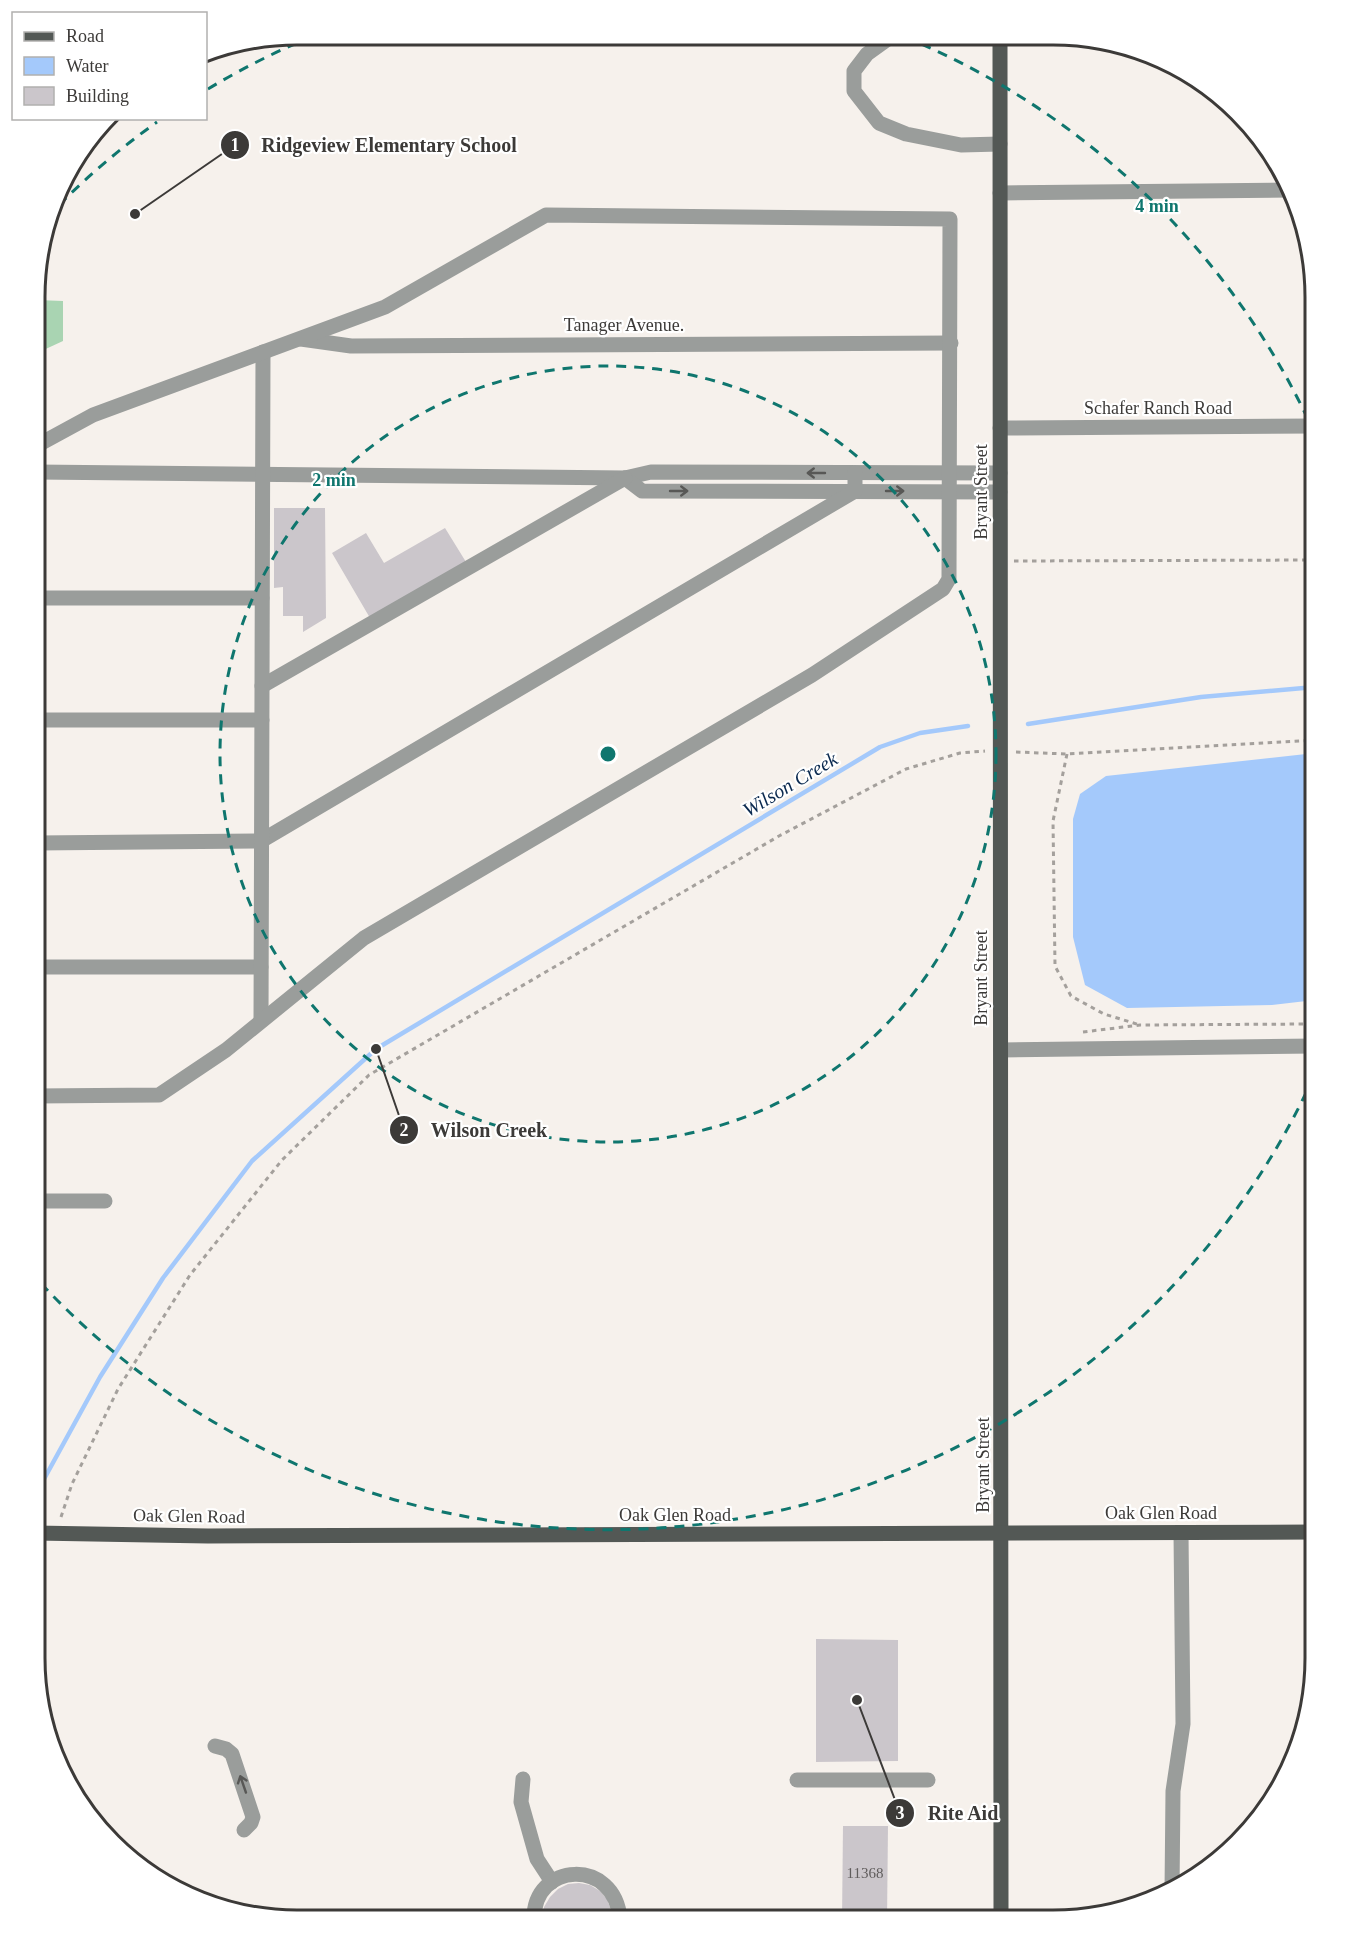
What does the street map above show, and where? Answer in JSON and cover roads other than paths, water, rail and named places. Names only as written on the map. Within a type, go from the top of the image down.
[{"type":"main road","name":"Bryant Street","points":[[1000,45],[1003,1533],[1000,1910]]},
{"type":"main road","name":"Oak Glen Road","points":[[45,1533],[208,1536],[1305,1532]]},
{"type":"street","points":[[880,45],[867,54],[854,71],[854,91],[879,123],[906,134],[961,145],[1000,144]]},
{"type":"street","points":[[1000,193],[1281,190]]},
{"type":"street","points":[[45,441],[93,415],[385,307],[546,215],[950,219],[949,579],[943,589],[812,675],[364,938],[226,1050],[159,1095],[45,1096]]},
{"type":"street","name":"Tanager Avenue.","points":[[298,339],[351,346],[951,343]]},
{"type":"street","points":[[261,1021],[263,352]]},
{"type":"street","name":"Schafer Ranch Road","points":[[1000,428],[1305,426]]},
{"type":"street","points":[[45,472],[625,478],[651,472],[1000,473]]},
{"type":"street","points":[[855,473],[855,491]]},
{"type":"street","points":[[625,478],[642,491],[1000,492]]},
{"type":"street","points":[[262,686],[625,478]]},
{"type":"street","points":[[45,843],[261,841],[855,491]]},
{"type":"street","points":[[45,598],[262,598]]},
{"type":"street","points":[[45,720],[262,720]]},
{"type":"street","points":[[45,967],[261,967]]},
{"type":"street","points":[[1001,1050],[1305,1046]]},
{"type":"street","points":[[45,1201],[105,1201]]},
{"type":"street","points":[[1172,1880],[1173,1791],[1184,1724],[1181,1533]]},
{"type":"street","points":[[215,1746],[226,1749],[232,1754],[253,1817],[244,1830]]},
{"type":"street","points":[[523,1779],[521,1802],[537,1859],[552,1882]]},
{"type":"street","points":[[797,1780],[928,1780]]},
{"type":"street","points":[[535,1910],[542,1891],[552,1882],[564,1876],[577,1874],[591,1876],[603,1883],[612,1893],[619,1910]]},
{"type":"water","points":[[1305,754],[1305,1001],[1272,1005],[1127,1008],[1085,985],[1073,937],[1073,819],[1080,794],[1106,776]]},
{"type":"waterway","name":"Wilson Creek","points":[[1028,724],[1201,697],[1305,688]]},
{"type":"waterway","name":"Wilson Creek","points":[[45,1477],[100,1377],[163,1278],[252,1161],[376,1049],[880,747],[920,733],[968,726]]},
{"type":"place","name":"Ridgeview Elementary School","points":[[135,214]]},
{"type":"place","name":"Wilson Creek","points":[[376,1049]]},
{"type":"place","name":"Rite Aid","points":[[857,1700]]}]
